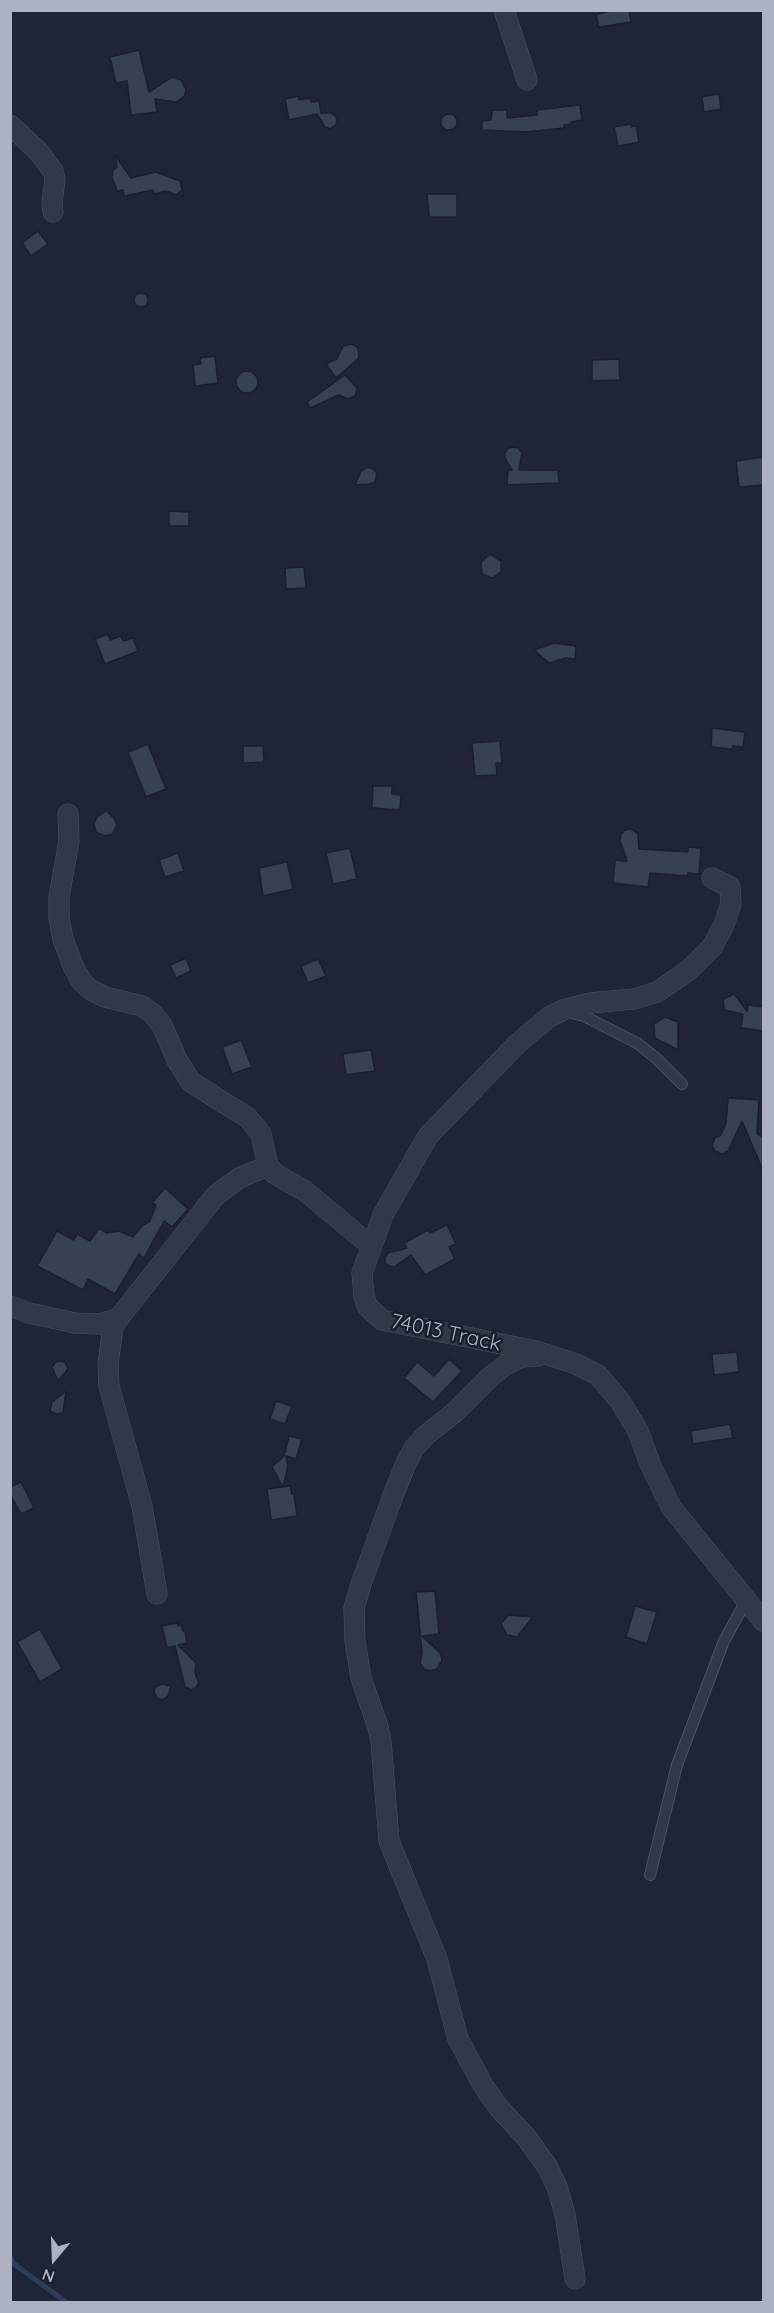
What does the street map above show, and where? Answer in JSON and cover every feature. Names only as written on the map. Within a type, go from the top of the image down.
[{"type":"street","points":[[504,10],[527,80]]},
{"type":"street","points":[[10,125],[39,152],[52,171],[55,179],[53,212]]},
{"type":"street","points":[[68,814],[69,841],[58,897],[59,918],[63,939],[82,982],[105,997],[142,1006],[152,1013],[162,1025],[177,1060],[191,1082],[248,1118],[255,1125],[261,1134],[268,1166],[275,1174],[305,1191],[371,1246]]},
{"type":"street","name":"74013 Track","points":[[712,878],[730,887],[731,904],[724,925],[712,947],[688,971],[657,992],[634,999],[590,1003],[563,1010],[549,1017],[517,1044],[428,1136],[383,1215],[362,1273],[364,1296],[368,1306],[382,1320],[546,1355],[576,1364],[598,1375],[620,1401],[638,1431],[651,1466],[671,1507],[764,1622]]},
{"type":"street","points":[[157,1594],[142,1506],[109,1386],[109,1355],[113,1327],[216,1195],[239,1178],[268,1166]]},
{"type":"street","points":[[10,1306],[29,1313],[75,1323],[99,1324],[118,1319]]},
{"type":"street","points":[[546,1355],[522,1357],[507,1364],[490,1377],[454,1413],[426,1435],[416,1447],[407,1461],[361,1584],[354,1608],[355,1641],[362,1678],[381,1741],[389,1841],[436,1959],[459,2039],[494,2101],[547,2166],[557,2187],[565,2214],[575,2279]]},
{"type":"lane","points":[[563,1010],[584,1016],[637,1043],[682,1084]]},
{"type":"lane","points":[[650,1875],[677,1765],[724,1641],[746,1601]]},
{"type":"building","points":[[613,10],[629,10],[631,22],[599,27],[596,15]]},
{"type":"building","points":[[139,50],[149,92],[172,77],[181,80],[186,90],[184,97],[176,102],[155,99],[157,112],[131,115],[127,81],[116,83],[110,57]]},
{"type":"building","points":[[719,94],[721,109],[704,112],[702,97]]},
{"type":"building","points":[[299,96],[299,100],[310,98],[311,102],[319,101],[321,113],[331,113],[336,116],[336,125],[330,129],[325,127],[317,114],[289,120],[285,99]]},
{"type":"building","points":[[580,105],[582,120],[564,125],[564,128],[526,132],[482,130],[482,121],[491,120],[492,110],[507,110],[507,118],[537,115],[537,110]]},
{"type":"building","points":[[449,114],[455,116],[457,122],[455,128],[449,130],[443,128],[441,122],[443,116]]},
{"type":"building","points":[[631,124],[631,127],[636,126],[639,142],[618,146],[614,127]]},
{"type":"building","points":[[115,155],[131,178],[156,172],[180,181],[182,190],[176,195],[166,191],[154,194],[153,190],[124,196],[123,190],[117,191],[112,177],[113,170],[117,167]]},
{"type":"building","points":[[427,194],[457,194],[457,217],[429,217]]},
{"type":"building","points":[[38,231],[48,244],[31,256],[22,243]]},
{"type":"building","points":[[138,293],[144,293],[148,300],[144,307],[138,307],[134,303],[134,297]]},
{"type":"building","points":[[352,344],[358,348],[359,358],[336,378],[326,364],[337,359],[343,346]]},
{"type":"building","points":[[215,356],[218,383],[195,386],[193,365],[201,364],[200,358]]},
{"type":"building","points":[[619,359],[620,380],[592,381],[592,360]]},
{"type":"building","points":[[247,371],[257,378],[258,382],[251,392],[247,393],[237,386],[236,382],[243,372]]},
{"type":"building","points":[[345,375],[357,388],[355,396],[348,399],[339,395],[310,408],[307,402]]},
{"type":"building","points":[[508,448],[518,448],[522,453],[519,470],[558,470],[559,483],[507,485],[508,470],[512,470],[505,458],[505,453]]},
{"type":"building","points":[[764,457],[764,485],[739,487],[736,461]]},
{"type":"building","points":[[368,467],[377,473],[375,482],[355,485],[361,471]]},
{"type":"building","points":[[169,511],[189,512],[189,526],[169,526]]},
{"type":"building","points":[[490,554],[501,561],[501,572],[492,578],[482,574],[481,562]]},
{"type":"building","points":[[304,567],[306,588],[286,589],[285,568]]},
{"type":"building","points":[[108,634],[110,640],[121,636],[123,641],[133,638],[138,651],[105,664],[95,639]]},
{"type":"building","points":[[554,643],[576,646],[575,659],[566,658],[549,663],[534,650]]},
{"type":"building","points":[[712,728],[745,732],[743,747],[733,746],[732,749],[711,747]]},
{"type":"building","points":[[500,741],[502,763],[496,763],[497,775],[475,776],[472,743]]},
{"type":"building","points":[[148,744],[166,789],[146,797],[128,752]]},
{"type":"building","points":[[243,746],[263,746],[264,762],[243,763]]},
{"type":"building","points":[[373,786],[392,786],[392,794],[401,795],[400,810],[372,808]]},
{"type":"building","points":[[106,811],[114,818],[117,825],[112,834],[105,836],[96,832],[94,824],[97,817]]},
{"type":"building","points":[[631,829],[638,834],[639,849],[688,852],[688,847],[701,848],[699,874],[688,873],[688,876],[650,873],[648,887],[613,883],[615,860],[627,861],[620,841],[621,834]]},
{"type":"building","points":[[350,848],[357,879],[333,884],[326,853]]},
{"type":"building","points":[[178,853],[184,871],[165,877],[159,860]]},
{"type":"building","points":[[287,862],[293,889],[263,896],[259,868]]},
{"type":"building","points":[[186,958],[191,971],[176,978],[170,965]]},
{"type":"building","points":[[318,959],[326,976],[308,983],[301,966]]},
{"type":"building","points":[[734,994],[747,1011],[748,1005],[764,1007],[764,1031],[741,1028],[743,1014],[724,1010],[723,999]]},
{"type":"building","points":[[665,1017],[678,1022],[678,1050],[655,1038],[654,1024]]},
{"type":"building","points":[[241,1040],[252,1067],[232,1074],[222,1047]]},
{"type":"building","points":[[371,1050],[375,1071],[346,1075],[343,1054]]},
{"type":"building","points":[[728,1098],[759,1100],[757,1134],[764,1137],[764,1173],[742,1121],[728,1151],[722,1154],[715,1151],[712,1145],[715,1138],[721,1135],[726,1123]]},
{"type":"building","points":[[165,1188],[188,1209],[172,1227],[164,1221],[144,1258],[139,1254],[115,1294],[88,1279],[83,1290],[37,1266],[57,1231],[74,1240],[77,1234],[90,1241],[99,1228],[107,1233],[119,1231],[133,1237],[142,1226],[150,1221],[156,1205],[152,1203]]},
{"type":"building","points":[[447,1225],[456,1244],[449,1247],[455,1259],[425,1275],[411,1255],[394,1267],[385,1263],[388,1253],[407,1248],[404,1243],[428,1230],[430,1233]]},
{"type":"building","points":[[737,1352],[739,1372],[714,1375],[712,1354]]},
{"type":"building","points":[[449,1359],[462,1371],[433,1402],[404,1378],[417,1362],[434,1376]]},
{"type":"building","points":[[57,1361],[65,1362],[68,1369],[58,1381],[52,1367]]},
{"type":"building","points":[[66,1391],[63,1413],[56,1414],[50,1411],[52,1402]]},
{"type":"building","points":[[276,1401],[292,1406],[285,1424],[270,1419]]},
{"type":"building","points":[[730,1424],[733,1438],[693,1444],[691,1431]]},
{"type":"building","points":[[289,1436],[302,1439],[296,1459],[286,1456],[288,1466],[283,1487],[272,1467],[284,1456]]},
{"type":"building","points":[[21,1482],[34,1508],[21,1514],[10,1494],[10,1487]]},
{"type":"building","points":[[290,1486],[294,1494],[297,1516],[271,1520],[267,1489]]},
{"type":"building","points":[[435,1591],[439,1634],[422,1636],[440,1653],[442,1660],[437,1669],[430,1671],[424,1669],[420,1663],[422,1652],[416,1592]]},
{"type":"building","points":[[635,1606],[657,1612],[647,1644],[626,1637]]},
{"type":"building","points":[[508,1615],[533,1617],[517,1637],[507,1635],[501,1624]]},
{"type":"building","points":[[178,1623],[178,1626],[181,1625],[185,1631],[187,1643],[178,1645],[196,1663],[195,1673],[199,1683],[192,1690],[185,1687],[175,1646],[167,1648],[162,1626]]},
{"type":"building","points":[[40,1629],[62,1669],[40,1682],[17,1642]]},
{"type":"building","points":[[162,1684],[171,1686],[168,1696],[162,1700],[157,1698],[154,1692],[155,1687]]},
{"type":"waterway","points":[[10,2257],[14,2264],[66,2302]]}]
